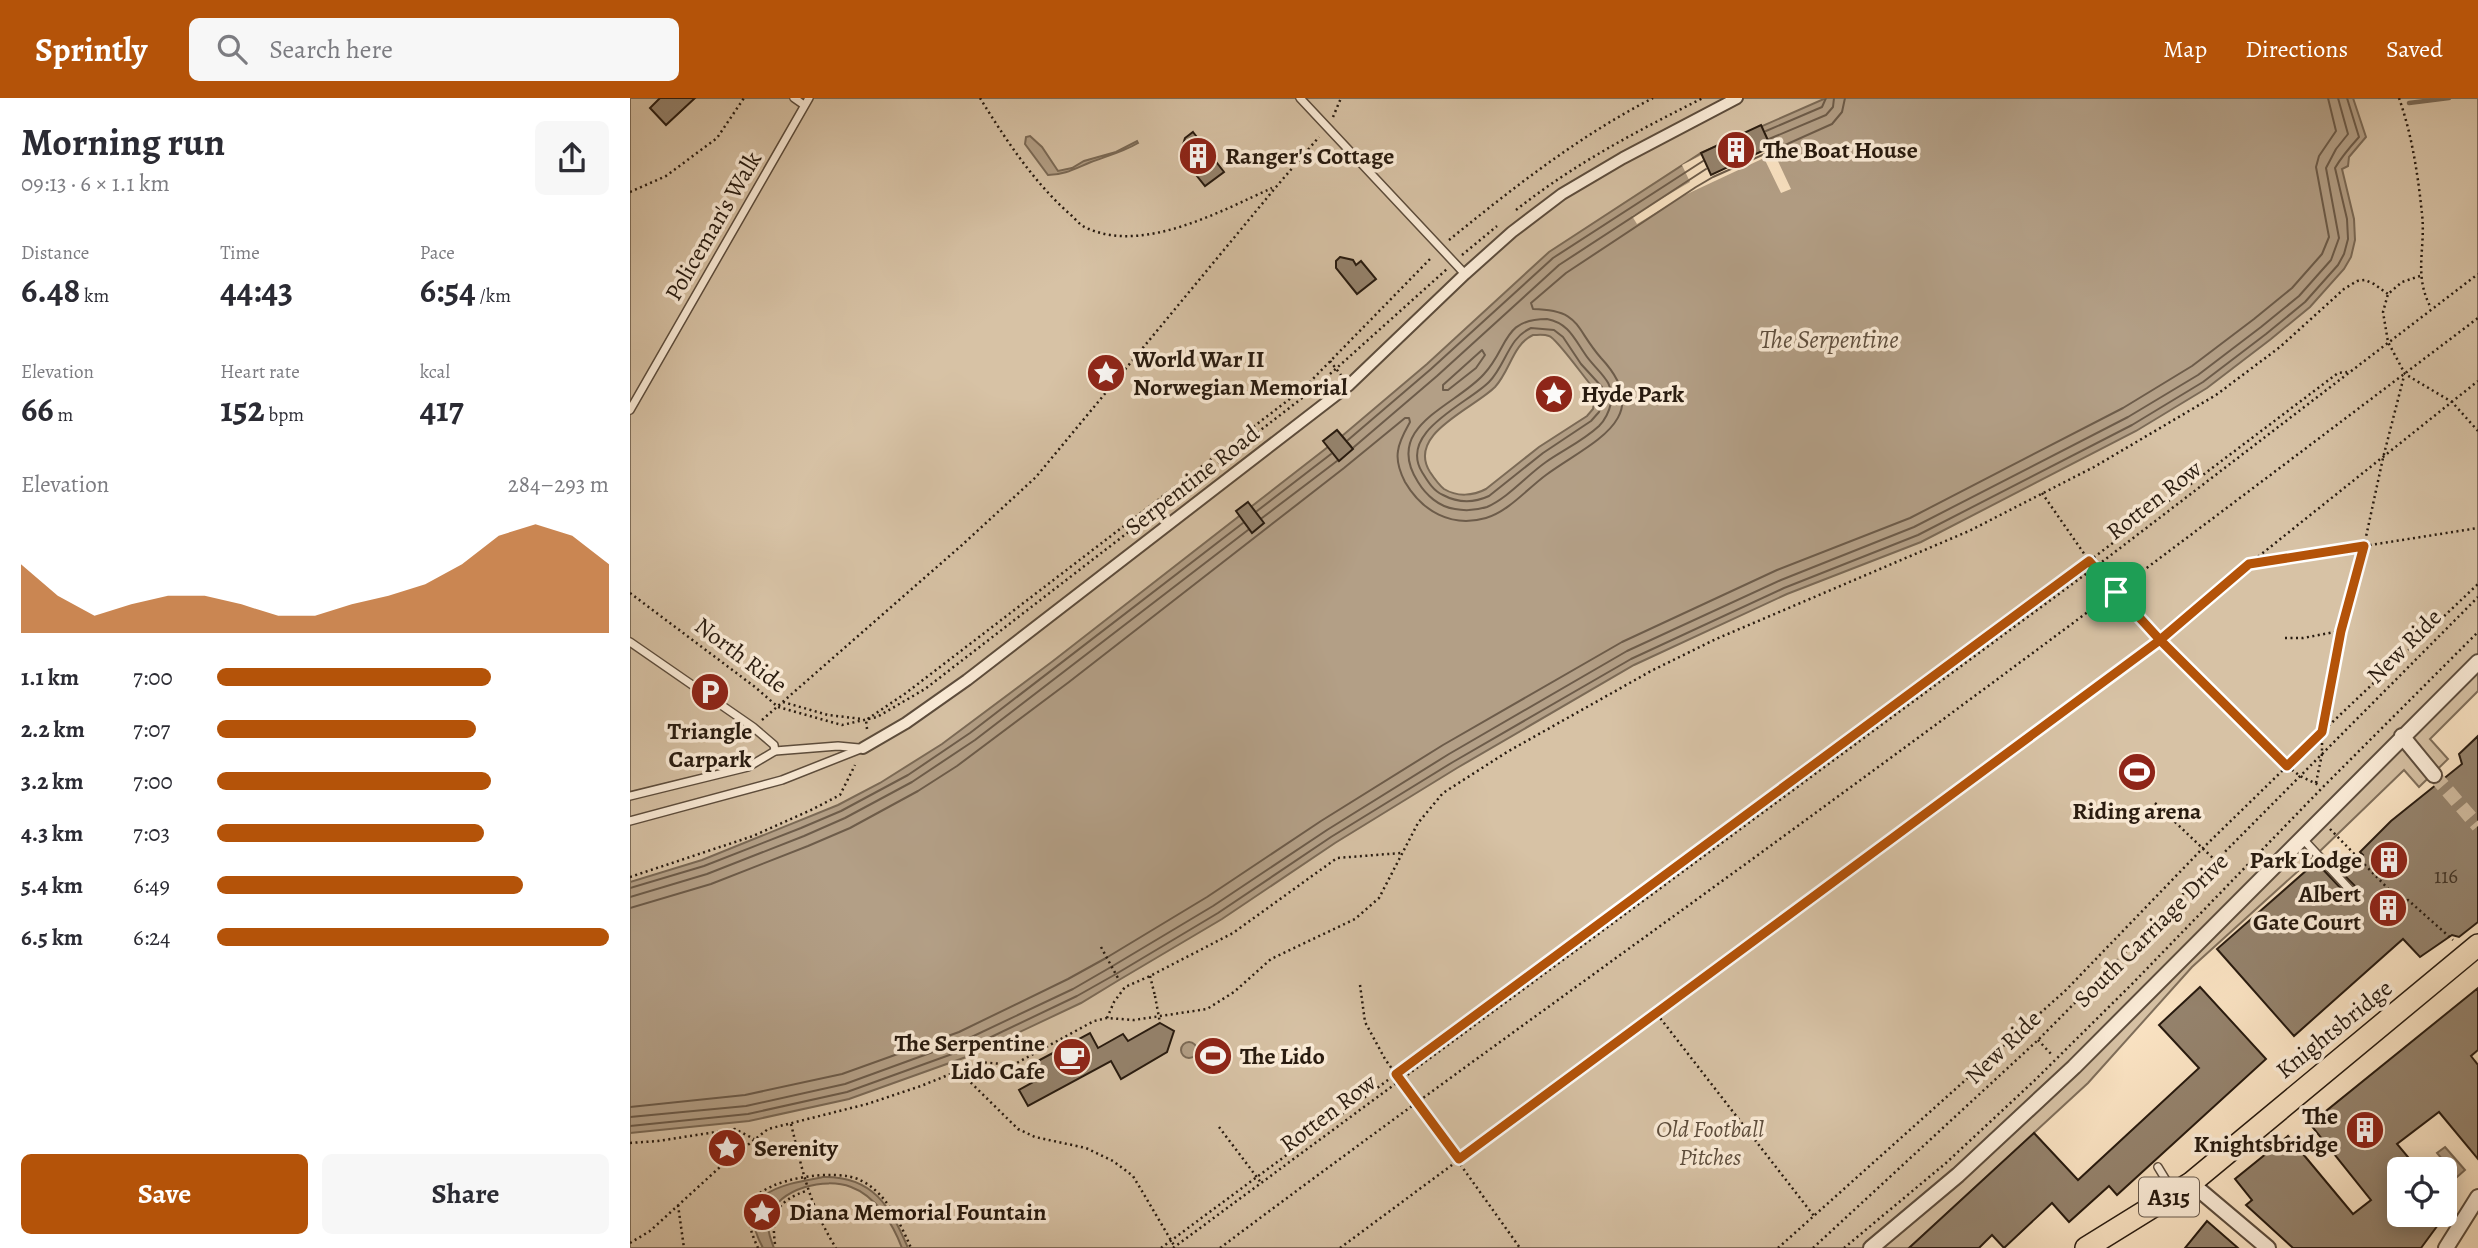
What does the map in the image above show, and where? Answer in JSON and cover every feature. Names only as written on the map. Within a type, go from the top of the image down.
[{"type":"main road","name":"Knightsbridge","points":[[2100,1245],[2182,1188],[2475,951]]},
{"type":"street","name":"Serpentine Road","points":[[863,748],[906,723],[967,680],[1349,385],[1465,274],[1562,194],[1623,158],[1737,98]]},
{"type":"street","name":"South Carriage Drive","points":[[1871,1248],[1958,1175],[2074,1067],[2478,662]]},
{"type":"street","points":[[2402,736],[2434,775]]},
{"type":"street","points":[[2182,1188],[2268,1248]]},
{"type":"street","points":[[2446,1248],[2478,1197]]},
{"type":"lane","points":[[794,98],[807,102]]},
{"type":"lane","points":[[1300,98],[1465,274]]},
{"type":"lane","name":"Policeman's Walk","points":[[630,410],[807,102]]},
{"type":"lane","points":[[630,642],[753,727],[774,745],[775,751]]},
{"type":"lane","points":[[630,796],[748,767],[775,751],[838,746],[863,748]]},
{"type":"lane","name":"Serpentine Road","points":[[630,821],[782,780],[863,748]]},
{"type":"lane","points":[[2302,838],[2351,892]]},
{"type":"lane","points":[[2158,1167],[2182,1188]]},
{"type":"path","points":[[630,192],[666,176],[716,138],[744,98]]},
{"type":"path","points":[[980,98],[1009,144],[1057,204],[1086,229],[1135,237],[1215,213],[1276,187]]},
{"type":"path","points":[[753,727],[1036,477],[1328,127],[1341,98]]},
{"type":"path","points":[[630,877],[753,836],[840,795],[863,748],[866,720],[906,693],[1304,387],[1441,247],[1536,171],[1632,108],[1653,98]]},
{"type":"path","points":[[1511,214],[1585,160],[1703,98]]},
{"type":"path","points":[[2399,98],[2408,124],[2423,217],[2420,276],[2431,308]]},
{"type":"path","points":[[866,720],[897,707],[925,689],[1310,392],[1502,222]]},
{"type":"path","name":"Rotten Row","points":[[1174,1248],[2094,568],[2478,274]]},
{"type":"path","points":[[2420,276],[2402,282],[2388,294],[2383,312],[2388,342],[2405,374],[2452,402],[2478,431]]},
{"type":"path","points":[[630,1242],[650,1231],[768,1129],[867,1104],[980,1062],[1013,1065],[1094,1021],[1107,1018],[1133,1020],[1207,1009],[1234,992],[1271,959],[1355,919],[1379,898],[1418,822],[1443,793],[1507,752],[1640,677],[1716,639],[1969,531],[2145,438],[2216,395],[2280,347],[2344,289],[2357,281],[2365,280],[2388,294]]},
{"type":"path","name":"Rotten Row","points":[[1220,1248],[2116,592],[2478,318]]},
{"type":"path","points":[[1330,361],[1349,385]]},
{"type":"path","points":[[1161,1248],[2339,373],[2350,371]]},
{"type":"path","points":[[2042,493],[2094,568],[2160,640],[2287,766],[2300,776],[2318,784],[2322,732],[2341,631],[2405,374]]},
{"type":"path","points":[[1340,1248],[2160,640],[2249,564],[2478,381]]},
{"type":"path","points":[[2249,564],[2478,528]]},
{"type":"path","points":[[1778,1248],[2066,989],[2203,848],[2478,584]]},
{"type":"path","name":"North Ride","points":[[630,593],[778,707],[842,725],[866,720]]},
{"type":"path","name":"New Ride","points":[[1813,1248],[2038,1040],[2478,597]]},
{"type":"path","points":[[2285,638],[2304,638],[2341,631]]},
{"type":"path","name":"South Carriage Drive","points":[[1844,1248],[1946,1163],[2034,1081],[2478,632]]},
{"type":"path","points":[[783,702],[828,715],[906,723]]},
{"type":"path","points":[[2155,803],[2216,861]]},
{"type":"path","points":[[2321,818],[2403,904],[2408,900],[2454,941],[2475,951]]},
{"type":"path","points":[[1107,1018],[1125,987],[1233,933],[1337,858],[1401,853]]},
{"type":"path","points":[[1101,947],[1119,980]]},
{"type":"path","points":[[1150,976],[1160,1023]]},
{"type":"path","points":[[1360,985],[1365,1022],[1400,1081],[1459,1159],[1520,1248]]},
{"type":"path","points":[[1657,1014],[1814,1217]]},
{"type":"path","points":[[2038,1040],[2053,1056]]},
{"type":"path","points":[[959,1071],[1018,1129],[1035,1136],[1086,1147],[1113,1161],[1133,1176],[1174,1248]]},
{"type":"path","points":[[791,1124],[807,1191],[836,1248]]},
{"type":"path","points":[[1219,1127],[1262,1184]]},
{"type":"path","points":[[630,1143],[735,1129],[754,1139]]},
{"type":"path","points":[[758,1248],[748,1218],[752,1201],[768,1188],[803,1178],[838,1175],[859,1180],[869,1186],[896,1216],[911,1248]]},
{"type":"path","points":[[775,1244],[772,1224],[776,1212],[793,1197],[807,1191]]},
{"type":"path","points":[[678,1205],[684,1248]]},
{"type":"green space","name":"Hyde Park","points":[[630,98],[2478,98],[2478,691],[2430,739],[2448,759],[2419,787],[2404,770],[2317,854],[2192,967],[2088,1083],[1909,1248],[630,1248]]},
{"type":"water","name":"The Serpentine","points":[[1826,98],[2353,98],[2366,137],[2349,157],[2348,166],[2342,169],[2354,219],[2355,240],[2351,257],[2344,269],[2310,307],[2271,339],[2207,388],[2136,431],[1921,542],[1787,594],[1634,665],[1457,768],[1335,843],[1222,919],[1081,1003],[969,1056],[849,1099],[749,1121],[630,1133],[630,882],[702,860],[838,805],[880,783],[942,744],[1342,436],[1427,364],[1549,252],[1701,153]],"holes":[[[1533,335],[1547,335],[1565,352],[1596,391],[1593,409],[1486,489],[1465,495],[1444,489],[1430,472],[1425,458],[1427,446],[1434,434],[1445,424],[1495,387],[1516,351]]]},
{"type":"water","points":[[1030,136],[1042,147],[1058,171],[1116,152],[1137,141],[1138,143],[1070,171],[1048,175],[1025,144],[1026,137]]},
{"type":"water","points":[[1186,1042],[1192,1042],[1197,1050],[1195,1056],[1186,1058],[1181,1053],[1181,1047]]},
{"type":"water","points":[[2445,1147],[2454,1157],[2440,1157],[2437,1153]]},
{"type":"water","points":[[2457,1161],[2465,1170],[2457,1177]]},
{"type":"water","name":"Diana Memorial Fountain","points":[[823,1177],[855,1182],[878,1196],[894,1219],[908,1248],[902,1248],[888,1221],[868,1197],[851,1187],[829,1183],[804,1187],[783,1198],[775,1206],[768,1224],[774,1248],[763,1248],[755,1229],[757,1203],[777,1188]]},
{"type":"pier","points":[[1761,125],[1791,189],[1781,193],[1764,158],[1685,195],[1637,224],[1632,216],[1690,182],[1682,165]]},
{"type":"building","points":[[660,98],[695,98],[666,125],[650,108]]},
{"type":"building","name":"The Boat House","points":[[1761,125],[1771,147],[1711,175],[1701,153]]},
{"type":"building","name":"Ranger's Cottage","points":[[1193,132],[1224,172],[1205,186],[1181,151],[1185,138]]},
{"type":"building","points":[[1340,257],[1353,260],[1356,265],[1361,261],[1376,279],[1357,294],[1336,268],[1336,261]]},
{"type":"building","points":[[1337,430],[1353,449],[1339,461],[1323,441]]},
{"type":"building","points":[[1248,502],[1264,523],[1252,533],[1236,511]]},
{"type":"building","points":[[2478,736],[2478,922],[2459,937],[2452,935],[2420,957],[2403,939],[2294,1036],[2217,949],[2316,862],[2348,896],[2356,897],[2357,888],[2342,873],[2363,855],[2360,852],[2391,821],[2462,764],[2459,754]]},
{"type":"building","points":[[2200,987],[2266,1059],[2117,1195],[2109,1186],[2069,1222],[2052,1203],[2004,1248],[1992,1235],[1979,1248],[1909,1248],[2034,1133],[2078,1180],[2199,1068],[2159,1025]]},
{"type":"building","name":"The Knightsbridge","points":[[2478,988],[2478,1050],[2471,1056],[2478,1065],[2478,1159],[2439,1112],[2397,1144],[2408,1157],[2387,1157],[2387,1227],[2436,1227],[2421,1248],[2293,1248],[2246,1205],[2252,1200],[2235,1179],[2288,1136],[2353,1214],[2371,1200],[2310,1124]]},
{"type":"building","points":[[1160,1023],[1174,1031],[1167,1052],[1121,1079],[1111,1061],[1028,1106],[1019,1090],[1044,1076],[1036,1062],[1090,1033],[1098,1048],[1123,1034],[1128,1041]]},
{"type":"building","points":[[2207,1221],[2238,1248],[2185,1248]]},
{"type":"waterway","points":[[2409,103],[2449,98]]},
{"type":"tunnel","points":[[2434,775],[2478,826]]},
{"type":"place","name":"The Boat House","points":[[1736,150]]},
{"type":"place","name":"Ranger's Cottage","points":[[1198,156]]},
{"type":"place","name":"World War II Norwegian Memorial","points":[[1106,373]]},
{"type":"place","name":"Hyde Park","points":[[1554,394]]},
{"type":"place","name":"Triangle Carpark","points":[[710,692]]},
{"type":"place","name":"Riding arena","points":[[2137,772]]},
{"type":"place","name":"Park Lodge","points":[[2389,860]]},
{"type":"place","name":"Albert Gate Court","points":[[2388,908]]},
{"type":"place","name":"The Lido","points":[[1213,1056]]},
{"type":"place","name":"The Serpentine Lido Cafe","points":[[1072,1057]]},
{"type":"place","name":"The Knightsbridge","points":[[2365,1130]]},
{"type":"place","name":"Serenity","points":[[727,1148]]},
{"type":"place","name":"Diana Memorial Fountain","points":[[762,1212]]},
{"type":"route","points":[[2116,592],[2089,561],[1396,1074],[1459,1159],[2160,640],[2249,564],[2364,546],[2341,631],[2322,732],[2287,766],[2160,640],[2116,592]]},
{"type":"park label","name":"Old Football Pitches","points":[[1710,1143]]}]
